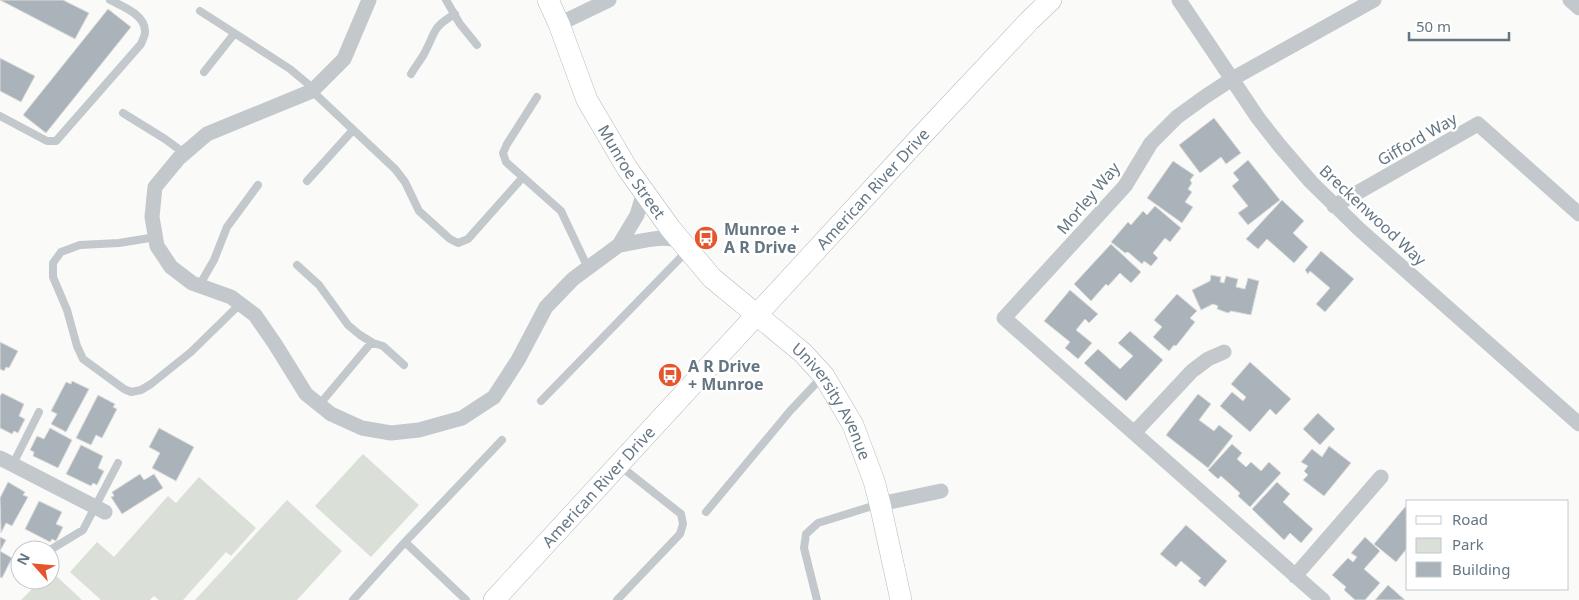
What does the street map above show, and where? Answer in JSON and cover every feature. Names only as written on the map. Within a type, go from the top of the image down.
[{"type":"street","points":[[369,0],[344,59],[313,90],[207,134],[184,153],[155,187],[152,217],[157,246],[171,267],[192,283],[231,297],[255,315],[306,394],[331,414],[362,428],[392,433],[419,430],[462,418],[494,397],[518,360],[546,307],[573,279],[620,245],[637,215],[644,192]]},
{"type":"street","name":"Munroe Street","points":[[548,0],[559,24],[587,100],[627,168],[683,245],[712,278],[757,316]]},
{"type":"street","points":[[559,24],[609,0]]},
{"type":"street","name":"American River Drive","points":[[494,600],[930,126],[1028,21],[1051,0]]},
{"type":"street","name":"Breckenwood Way","points":[[1179,0],[1280,146],[1334,206],[1579,424]]},
{"type":"street","name":"Morley Way","points":[[1323,600],[1004,318],[1125,186],[1140,159],[1158,135],[1192,106],[1232,79],[1374,0]]},
{"type":"street","points":[[1570,0],[1579,8]]},
{"type":"street","name":"Gifford Way","points":[[1334,206],[1478,124],[1579,214]]},
{"type":"street","points":[[620,245],[666,237],[683,245]]},
{"type":"street","name":"University Avenue","points":[[757,316],[788,339],[824,376],[853,425],[874,481],[901,600]]},
{"type":"street","points":[[1134,433],[1192,371],[1208,359],[1224,352]]},
{"type":"street","points":[[6,461],[100,509]]},
{"type":"street","points":[[1295,576],[1381,477]]},
{"type":"street","points":[[880,504],[941,491]]},
{"type":"lane","points":[[0,116],[47,142],[56,141],[141,44],[145,32],[144,24],[134,12],[110,0]]},
{"type":"lane","points":[[446,0],[460,24],[477,45]]},
{"type":"lane","points":[[200,11],[290,68],[395,169],[409,188],[419,211],[450,240],[458,243],[468,239],[524,178]]},
{"type":"lane","points":[[411,74],[425,53],[432,33],[442,22],[455,14]]},
{"type":"lane","points":[[204,72],[234,34]]},
{"type":"lane","points":[[537,97],[507,144],[503,154],[506,162],[561,212],[588,268]]},
{"type":"lane","points":[[123,113],[184,153]]},
{"type":"lane","points":[[307,181],[353,130]]},
{"type":"lane","points":[[199,286],[214,260],[227,227],[258,185]]},
{"type":"lane","points":[[156,236],[119,243],[80,245],[61,252],[53,263],[53,277],[67,310],[77,346],[83,359],[124,389],[131,392],[141,390],[191,352],[240,304]]},
{"type":"lane","points":[[541,400],[683,245]]},
{"type":"lane","points":[[297,265],[319,285],[348,325],[360,336],[383,346],[404,365]]},
{"type":"lane","points":[[319,404],[372,342]]},
{"type":"lane","points":[[706,512],[790,411],[824,376]]},
{"type":"lane","points":[[6,461],[39,412]]},
{"type":"lane","points":[[354,600],[405,542],[502,440]]},
{"type":"lane","points":[[60,544],[83,530],[100,509],[118,463]]},
{"type":"lane","points":[[617,600],[680,534],[683,524],[681,514],[618,464]]},
{"type":"lane","points":[[817,600],[804,548],[806,534],[818,523],[880,504]]},
{"type":"lane","points":[[405,542],[466,600]]},
{"type":"green space","points":[[363,454],[419,505],[371,557],[315,506]]},
{"type":"green space","points":[[199,477],[256,528],[231,556],[226,552],[183,600],[159,600],[154,596],[150,600],[101,600],[70,572],[97,542],[114,557],[168,496],[176,503]]},
{"type":"green space","points":[[287,500],[342,551],[297,600],[195,600]]},
{"type":"green space","points":[[60,579],[82,600],[21,600],[31,590],[60,590]]},
{"type":"building","points":[[0,0],[63,0],[89,13],[75,39]]},
{"type":"building","points":[[108,9],[131,27],[46,133],[23,115]]},
{"type":"building","points":[[0,58],[35,76],[21,102],[0,91]]},
{"type":"building","points":[[1214,118],[1241,153],[1226,164],[1221,157],[1200,173],[1179,145]]},
{"type":"building","points":[[1248,160],[1280,200],[1248,225],[1238,213],[1248,206],[1232,186],[1239,180],[1233,173]]},
{"type":"building","points":[[1173,161],[1194,175],[1190,180],[1192,183],[1188,189],[1192,192],[1185,202],[1193,207],[1182,223],[1147,198]]},
{"type":"building","points":[[1282,200],[1304,221],[1293,233],[1308,247],[1294,263],[1267,239],[1258,249],[1246,239]]},
{"type":"building","points":[[1155,206],[1181,228],[1170,242],[1165,238],[1153,253],[1158,258],[1151,266],[1144,261],[1142,264],[1128,252],[1125,253],[1111,242],[1128,222],[1131,225],[1143,211],[1147,215]]},
{"type":"building","points":[[1111,244],[1141,272],[1131,283],[1120,273],[1108,286],[1106,284],[1091,301],[1074,284]]},
{"type":"building","points":[[1321,251],[1354,279],[1325,312],[1316,304],[1330,288],[1310,271],[1308,274],[1305,270]]},
{"type":"building","points":[[1211,275],[1221,277],[1220,282],[1224,283],[1226,276],[1238,279],[1236,287],[1245,289],[1248,278],[1259,281],[1251,315],[1231,311],[1228,313],[1217,309],[1218,306],[1213,304],[1201,310],[1192,290],[1210,281]]},
{"type":"building","points":[[1070,290],[1098,314],[1089,323],[1085,319],[1076,330],[1092,343],[1078,359],[1065,348],[1070,342],[1044,321]]},
{"type":"building","points":[[1177,294],[1197,311],[1190,318],[1195,322],[1176,346],[1174,345],[1169,351],[1153,337],[1162,327],[1154,320]]},
{"type":"building","points":[[1130,331],[1163,360],[1126,401],[1084,363],[1098,349],[1120,369],[1133,356],[1118,343]]},
{"type":"building","points":[[0,342],[18,351],[9,368],[6,367],[4,371],[0,369]]},
{"type":"building","points":[[1250,362],[1291,399],[1276,415],[1270,409],[1250,432],[1220,406],[1232,392],[1243,401],[1246,397],[1231,384]]},
{"type":"building","points":[[72,381],[89,389],[66,432],[51,424],[57,414],[51,411],[66,382],[71,384]]},
{"type":"building","points":[[2,393],[24,404],[19,416],[25,419],[18,433],[14,431],[12,434],[0,428],[0,396]]},
{"type":"building","points":[[1198,394],[1211,404],[1199,420],[1214,431],[1219,425],[1233,436],[1208,468],[1166,435]]},
{"type":"building","points":[[98,395],[115,404],[113,407],[117,409],[102,438],[96,435],[91,445],[76,438]]},
{"type":"building","points":[[1318,413],[1335,429],[1320,445],[1303,429]]},
{"type":"building","points":[[50,428],[72,440],[58,468],[33,456],[34,452],[30,450],[37,436],[44,439]]},
{"type":"building","points":[[159,428],[194,447],[176,481],[152,468],[160,453],[149,447]]},
{"type":"building","points":[[1232,444],[1242,453],[1237,459],[1246,467],[1251,462],[1261,471],[1269,462],[1281,473],[1250,507],[1238,496],[1240,493],[1221,476],[1218,479],[1208,470]]},
{"type":"building","points":[[81,445],[103,456],[98,468],[104,471],[97,485],[93,483],[91,486],[66,474]]},
{"type":"building","points":[[1329,446],[1351,463],[1324,496],[1303,480],[1308,475],[1304,471],[1308,466],[1301,462],[1312,449],[1322,457]]},
{"type":"building","points":[[140,474],[144,480],[154,474],[163,488],[122,514],[111,497],[114,496],[112,492]]},
{"type":"building","points":[[8,482],[25,492],[23,495],[28,497],[12,526],[6,523],[1,533],[0,498]]},
{"type":"building","points":[[1277,482],[1290,494],[1283,502],[1313,529],[1301,543],[1290,533],[1284,540],[1252,509]]},
{"type":"building","points":[[39,501],[62,512],[56,524],[63,527],[56,540],[46,540],[25,529]]},
{"type":"building","points":[[1406,508],[1406,550],[1396,562],[1374,544]]},
{"type":"building","points":[[1186,525],[1227,561],[1205,587],[1198,581],[1201,578],[1181,561],[1176,567],[1160,554]]},
{"type":"building","points":[[0,537],[6,540],[0,551]]},
{"type":"building","points":[[1365,537],[1380,551],[1364,569],[1380,583],[1365,600],[1355,600],[1344,590],[1346,587],[1332,575],[1348,558],[1353,562],[1357,557],[1351,553]]},
{"type":"building","points":[[0,551],[10,557],[10,562],[2,578],[0,577]]},
{"type":"building","points":[[1388,585],[1405,600],[1375,600]]},
{"type":"place","name":"Munroe + A R Drive","points":[[706,238]]},
{"type":"place","name":"A R Drive + Munroe","points":[[670,375]]}]
